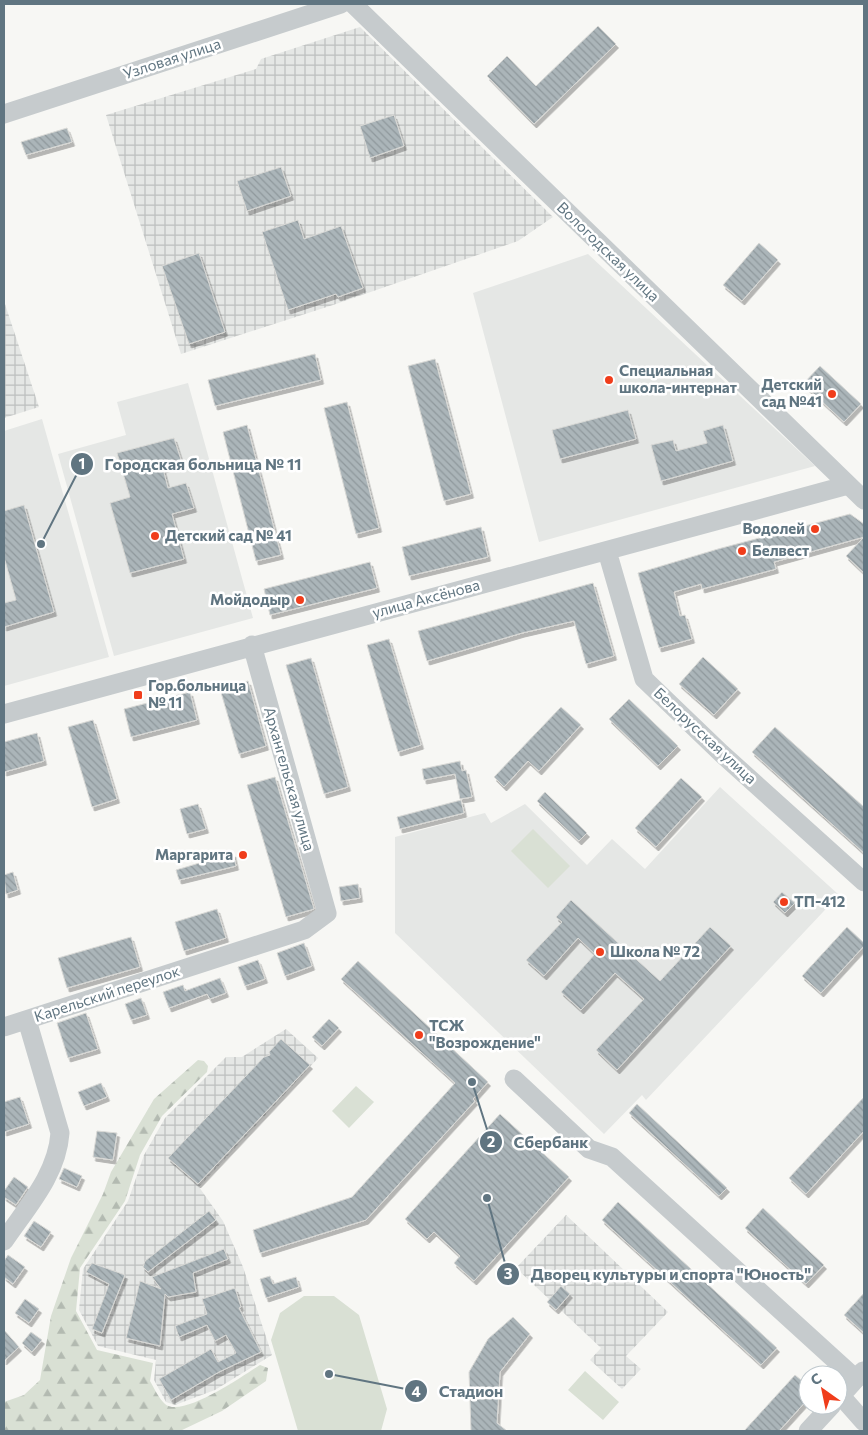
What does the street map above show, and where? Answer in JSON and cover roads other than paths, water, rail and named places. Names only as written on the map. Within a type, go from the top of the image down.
[{"type":"street","name":"Узловая улица","points":[[4,114],[341,4]]},
{"type":"street","name":"Вологодская улица","points":[[353,4],[864,500]]},
{"type":"street","name":"улица Аксёнова","points":[[4,714],[252,645],[848,485]]},
{"type":"street","name":"Белорусская улица","points":[[607,551],[644,679],[721,753],[864,882]]},
{"type":"street","name":"Архангельская улица","points":[[252,645],[328,913]]},
{"type":"street","name":"Карельский переулок","points":[[4,1241],[47,1177],[59,1143],[60,1132],[26,1020],[304,930],[328,913]]},
{"type":"street","points":[[4,1027],[26,1020]]},
{"type":"street","points":[[514,1079],[589,1149],[612,1157],[860,1374],[848,1388]]},
{"type":"street","points":[[848,1409],[864,1422]]},
{"type":"street","points":[[808,1431],[823,1415]]},
{"type":"place","name":"Специальная школа-интернат","points":[[609,380]]},
{"type":"place","name":"Детский сад №41","points":[[832,394]]},
{"type":"place","name":"Водолей","points":[[815,529]]},
{"type":"place","name":"Детский сад № 41","points":[[155,536]]},
{"type":"place","name":"Городская больница № 11","points":[[41,544]]},
{"type":"place","name":"Белвест","points":[[742,551]]},
{"type":"place","name":"Мойдодыр","points":[[300,600]]},
{"type":"place","name":"Гор.больница № 11","points":[[138,695]]},
{"type":"place","name":"Маргарита","points":[[243,855]]},
{"type":"place","name":"ТП-412","points":[[784,902]]},
{"type":"place","name":"Школа № 72","points":[[600,952]]},
{"type":"place","name":"ТСЖ \"Возрождение\"","points":[[419,1035]]},
{"type":"place","name":"Сбербанк","points":[[472,1082]]},
{"type":"place","name":"Дворец культуры и спорта \"Юность\"","points":[[487,1198]]},
{"type":"place","name":"Стадион","points":[[329,1374]]}]
